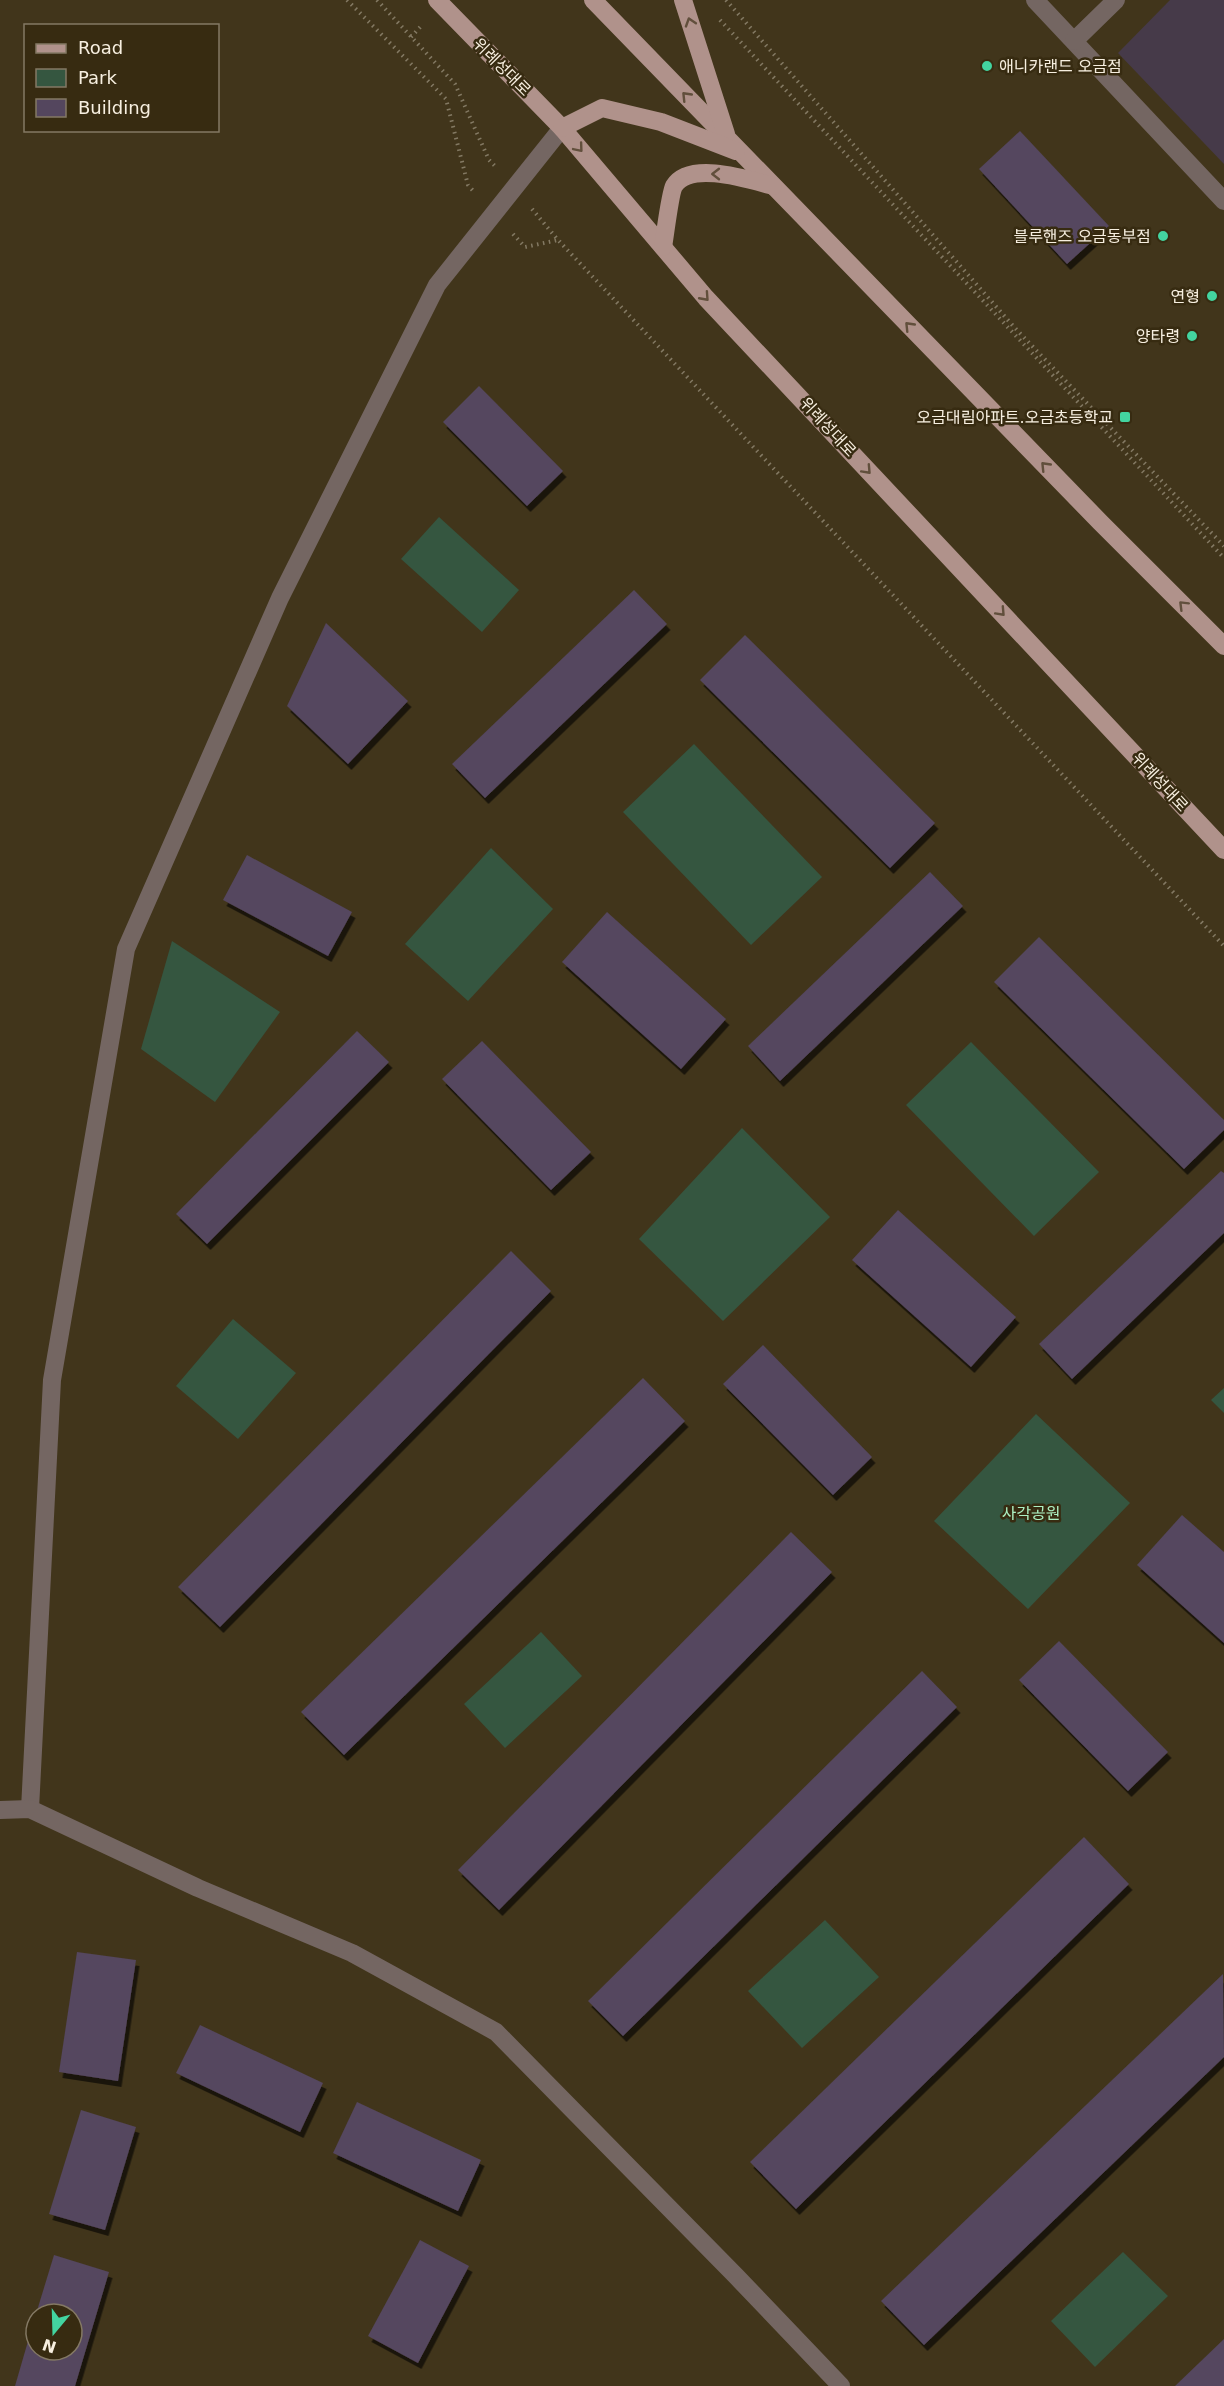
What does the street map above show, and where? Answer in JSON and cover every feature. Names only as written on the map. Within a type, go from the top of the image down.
[{"type":"main road","name":"위례성대로","points":[[437,0],[562,129],[706,298],[1224,850]]},
{"type":"main road","points":[[593,0],[1092,514],[1224,646]]},
{"type":"main road","points":[[683,0],[727,138]]},
{"type":"main road","points":[[562,129],[602,108],[661,122],[741,153]]},
{"type":"main road","points":[[663,247],[674,186],[688,174],[726,174],[773,186]]},
{"type":"street","points":[[1035,0],[1224,201]]},
{"type":"street","points":[[1074,41],[1116,0]]},
{"type":"street","points":[[30,1809],[52,1380],[126,949],[279,598],[436,285],[562,129]]},
{"type":"street","points":[[0,1810],[30,1809],[198,1888],[352,1953],[496,2032],[841,2386]]},
{"type":"path","points":[[347,0],[446,99],[468,185],[525,247],[558,240]]},
{"type":"path","points":[[377,0],[455,84],[489,160],[558,240],[1224,946]]},
{"type":"path","points":[[726,0],[1014,327],[1224,546]]},
{"type":"path","points":[[717,17],[1224,558]]},
{"type":"shaded area","points":[[1170,0],[1224,0],[1224,164],[1118,53]]},
{"type":"green space","points":[[439,517],[519,590],[482,632],[401,559]]},
{"type":"green space","points":[[694,744],[822,877],[751,945],[623,812]]},
{"type":"green space","points":[[491,848],[553,909],[468,1001],[405,944]]},
{"type":"green space","points":[[172,941],[280,1012],[215,1102],[141,1049]]},
{"type":"green space","points":[[971,1042],[1099,1172],[1034,1236],[906,1105]]},
{"type":"green space","points":[[742,1128],[830,1217],[723,1321],[639,1239]]},
{"type":"green space","points":[[233,1319],[296,1373],[238,1439],[176,1386]]},
{"type":"green space","points":[[1224,1388],[1224,1413],[1211,1400]]},
{"type":"green space","name":"사각공원","points":[[1036,1414],[1130,1503],[1028,1609],[934,1521]]},
{"type":"green space","points":[[541,1632],[582,1676],[505,1748],[464,1704]]},
{"type":"green space","points":[[825,1920],[879,1977],[802,2048],[748,1991]]},
{"type":"green space","points":[[1123,2252],[1168,2296],[1095,2367],[1051,2321]]},
{"type":"building","points":[[1020,131],[1109,226],[1067,264],[979,169]]},
{"type":"building","points":[[479,386],[563,471],[527,506],[443,422]]},
{"type":"building","points":[[634,590],[667,624],[485,798],[452,764]]},
{"type":"building","points":[[326,623],[408,701],[348,764],[287,706]]},
{"type":"building","points":[[745,635],[935,823],[890,868],[700,680]]},
{"type":"building","points":[[247,855],[352,912],[328,956],[223,900]]},
{"type":"building","points":[[930,872],[963,906],[780,1081],[748,1046]]},
{"type":"building","points":[[607,912],[726,1019],[681,1069],[562,962]]},
{"type":"building","points":[[1039,937],[1224,1120],[1224,1130],[1184,1169],[994,982]]},
{"type":"building","points":[[357,1031],[389,1062],[207,1244],[176,1214]]},
{"type":"building","points":[[482,1041],[591,1152],[551,1190],[442,1079]]},
{"type":"building","points":[[1221,1171],[1224,1173],[1224,1233],[1072,1379],[1039,1344]]},
{"type":"building","points":[[898,1210],[1016,1317],[971,1367],[852,1260]]},
{"type":"building","points":[[511,1251],[551,1291],[220,1627],[178,1587]]},
{"type":"building","points":[[763,1345],[872,1457],[833,1495],[723,1384]]},
{"type":"building","points":[[643,1378],[685,1421],[344,1755],[301,1712]]},
{"type":"building","points":[[1182,1515],[1224,1552],[1224,1643],[1137,1565]]},
{"type":"building","points":[[791,1532],[832,1572],[499,1910],[458,1870]]},
{"type":"building","points":[[1059,1641],[1168,1752],[1128,1791],[1019,1680]]},
{"type":"building","points":[[922,1671],[957,1707],[623,2036],[588,2001]]},
{"type":"building","points":[[1084,1837],[1129,1884],[796,2209],[750,2162]]},
{"type":"building","points":[[77,1952],[136,1960],[118,2081],[59,2072]]},
{"type":"building","points":[[1223,1974],[1224,2057],[924,2345],[881,2301]]},
{"type":"building","points":[[200,2025],[323,2083],[300,2132],[176,2073]]},
{"type":"building","points":[[357,2102],[481,2160],[458,2211],[333,2153]]},
{"type":"building","points":[[81,2110],[136,2127],[105,2230],[49,2214]]},
{"type":"building","points":[[420,2240],[469,2266],[418,2363],[368,2336]]},
{"type":"building","points":[[54,2255],[109,2272],[84,2356],[84,2302],[40,2302]]},
{"type":"building","points":[[1224,2339],[1224,2386],[1175,2386]]},
{"type":"building","points":[[24,2355],[24,2362],[82,2362],[75,2386],[15,2386]]},
{"type":"place","name":"애니카랜드 오금점","points":[[987,66]]},
{"type":"place","name":"블루핸즈 오금동부점","points":[[1163,236]]},
{"type":"place","name":"연형","points":[[1212,296]]},
{"type":"place","name":"양타령","points":[[1192,336]]},
{"type":"place","name":"오금대림아파트.오금초등학교","points":[[1125,417]]}]
